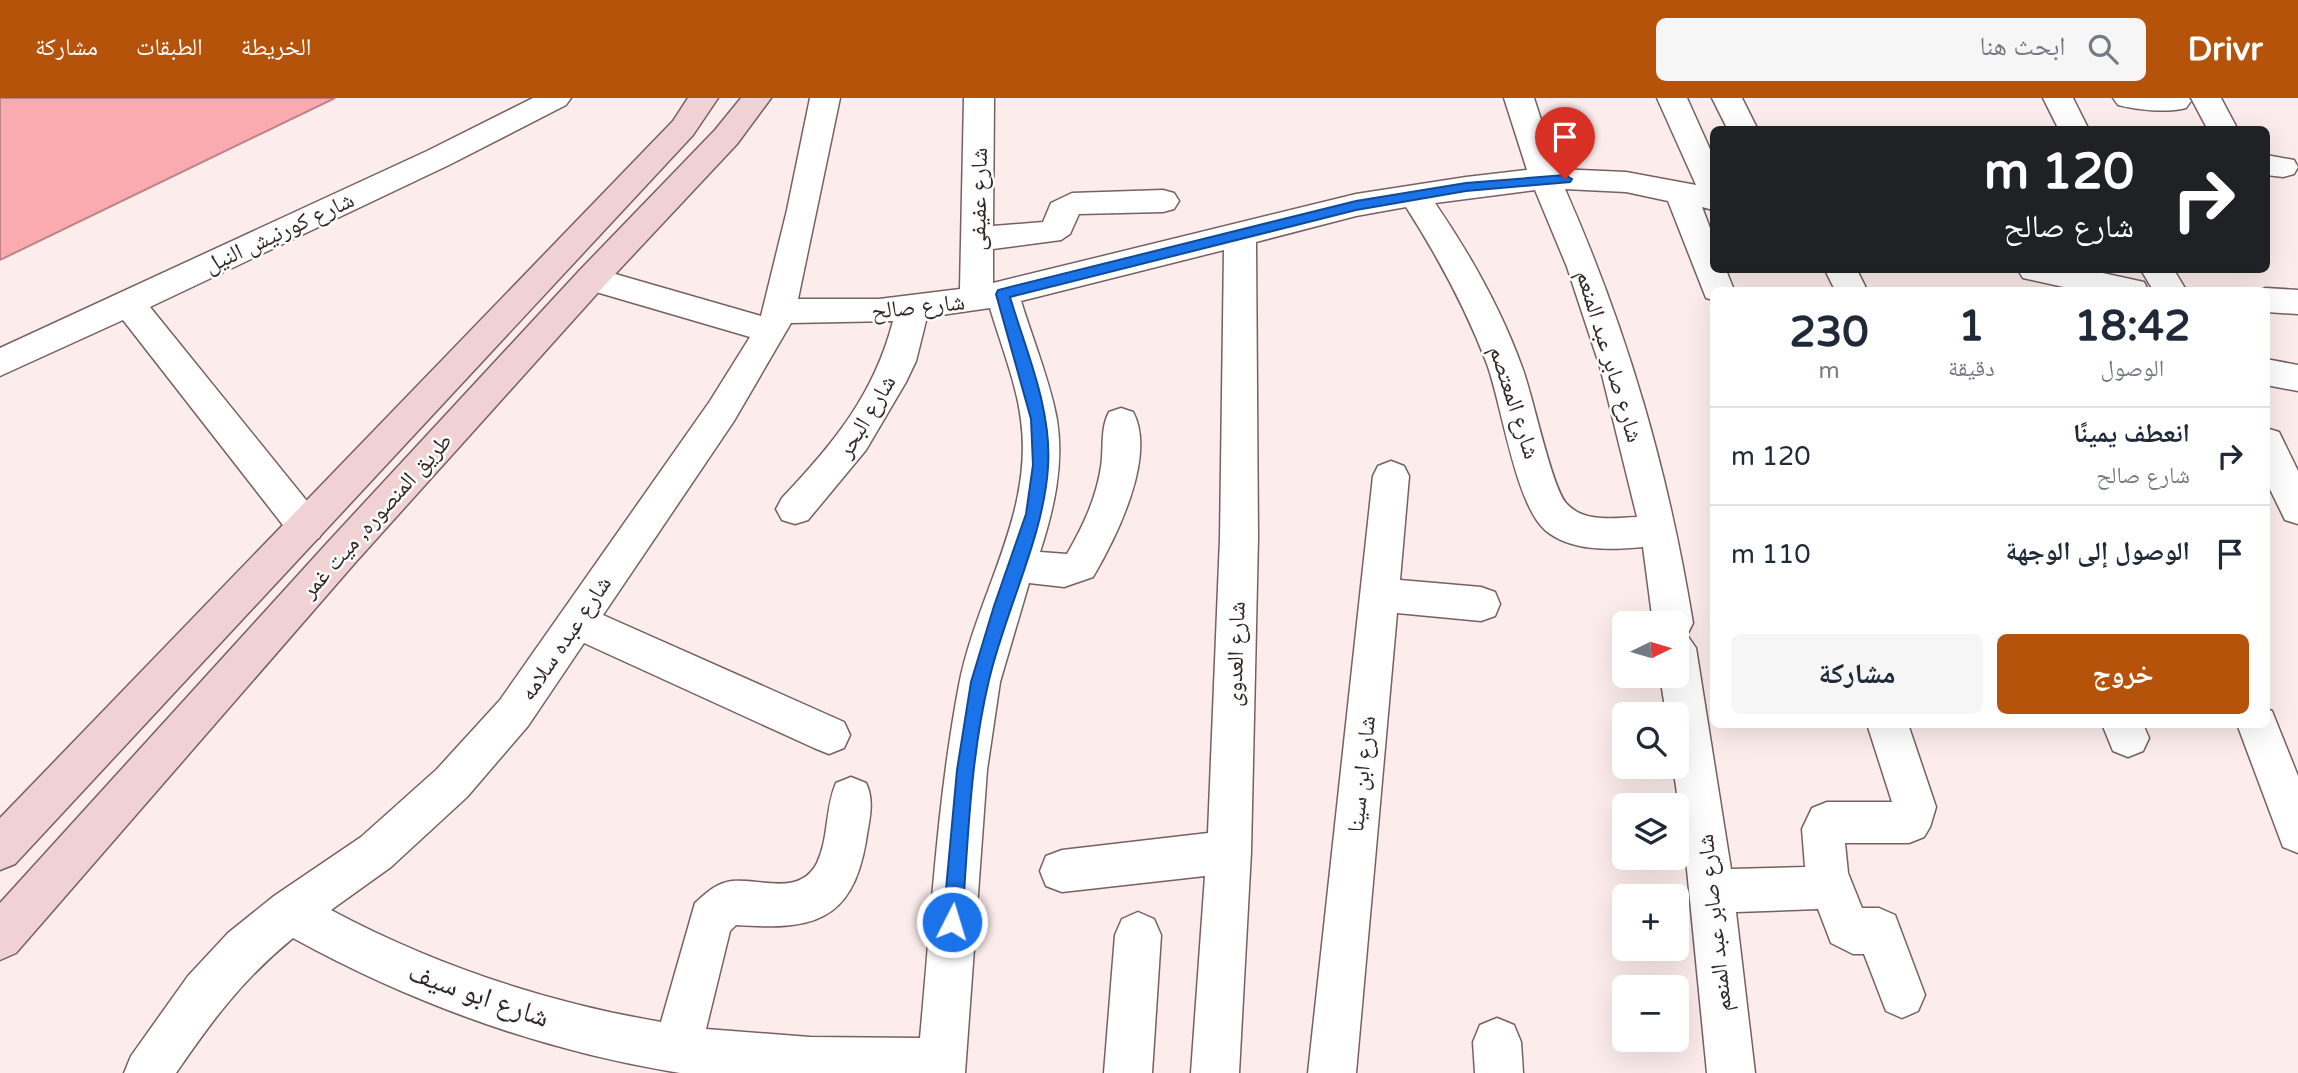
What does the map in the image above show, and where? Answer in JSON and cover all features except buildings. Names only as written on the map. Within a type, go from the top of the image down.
[{"type":"main road","name":"طريق المنصوره, ميت غمر","points":[[0,849],[683,128],[703,98]]},
{"type":"main road","name":"طريق المنصوره, ميت غمر","points":[[0,937],[332,563],[591,279],[726,137],[756,98]]},
{"type":"street","name":"شارع كورنيش النيل","points":[[0,363],[438,158],[556,98]]},
{"type":"street","name":"شارع عبده سلامه","points":[[148,1073],[204,992],[244,949],[290,912],[376,852],[452,783],[514,713],[722,411],[775,321],[825,98]]},
{"type":"street","name":"شارع عفيفى","points":[[941,1067],[966,770],[980,682],[1002,606],[1034,514],[1041,465],[1039,419],[989,297],[977,239],[979,98]]},
{"type":"street","name":"شارع صابر عبد المنعم","points":[[1519,98],[1545,179],[1583,267],[1617,367],[1659,531],[1671,611]]},
{"type":"street","points":[[1672,98],[1710,182]]},
{"type":"street","points":[[1727,98],[1741,126]]},
{"type":"street","points":[[2058,98],[2072,126]]},
{"type":"street","points":[[2127,98],[2176,101]]},
{"type":"street","points":[[2206,98],[2221,126]]},
{"type":"street","name":"شارع صالح","points":[[591,279],[775,321],[913,309],[989,297],[1356,205],[1414,195],[1545,179],[1626,182],[1710,198]]},
{"type":"street","points":[[1680,191],[1710,269]]},
{"type":"street","name":"شارع المعتصم","points":[[1414,195],[1457,262],[1493,336],[1550,511],[1557,521],[1581,533],[1659,531]]},
{"type":"street","points":[[977,239],[1050,232],[1059,226],[1062,211],[1072,204],[1163,201]]},
{"type":"street","name":"شارع العدوى","points":[[1215,1073],[1229,852],[1239,538],[1240,234]]},
{"type":"street","points":[[2044,273],[2090,286]]},
{"type":"street","points":[[2270,300],[2298,302]]},
{"type":"street","points":[[128,303],[306,527]]},
{"type":"street","name":"شارع البحر","points":[[795,509],[841,460],[876,408],[900,358],[913,309]]},
{"type":"street","points":[[2270,373],[2298,378]]},
{"type":"street","points":[[1017,565],[1064,571],[1080,566],[1104,527],[1116,492],[1122,457],[1121,422]]},
{"type":"street","points":[[2270,450],[2298,509]]},
{"type":"street","name":"شارع ابن سينا","points":[[1332,1073],[1391,476]]},
{"type":"street","points":[[1379,595],[1481,604]]},
{"type":"street","points":[[576,621],[829,735]]},
{"type":"street","name":"شارع صابر عبد المنعم","points":[[1682,688],[1711,891],[1731,1073]]},
{"type":"street","points":[[1887,728],[1915,813],[1909,823],[1827,822],[1823,831],[1827,875],[1847,928],[1853,931],[1878,931],[1902,995]]},
{"type":"street","points":[[2259,728],[2298,832]]},
{"type":"street","points":[[677,1049],[711,919],[725,905],[733,902],[791,905],[805,903],[819,895],[836,872],[851,797]]},
{"type":"street","points":[[1062,871],[1229,852]]},
{"type":"street","points":[[1711,891],[1811,889],[1822,885],[1827,875]]},
{"type":"street","name":"شارع ابو سيف","points":[[290,912],[375,957],[469,995],[570,1026],[677,1049],[941,1067]]},
{"type":"street","points":[[1128,1073],[1138,935]]},
{"type":"shaded area","points":[[0,98],[335,98],[0,260]]},
{"type":"route","points":[[952,922],[966,770],[980,682],[1002,606],[1034,514],[1041,465],[1039,419],[1003,294],[1356,205],[1466,187],[1565,179]]}]
